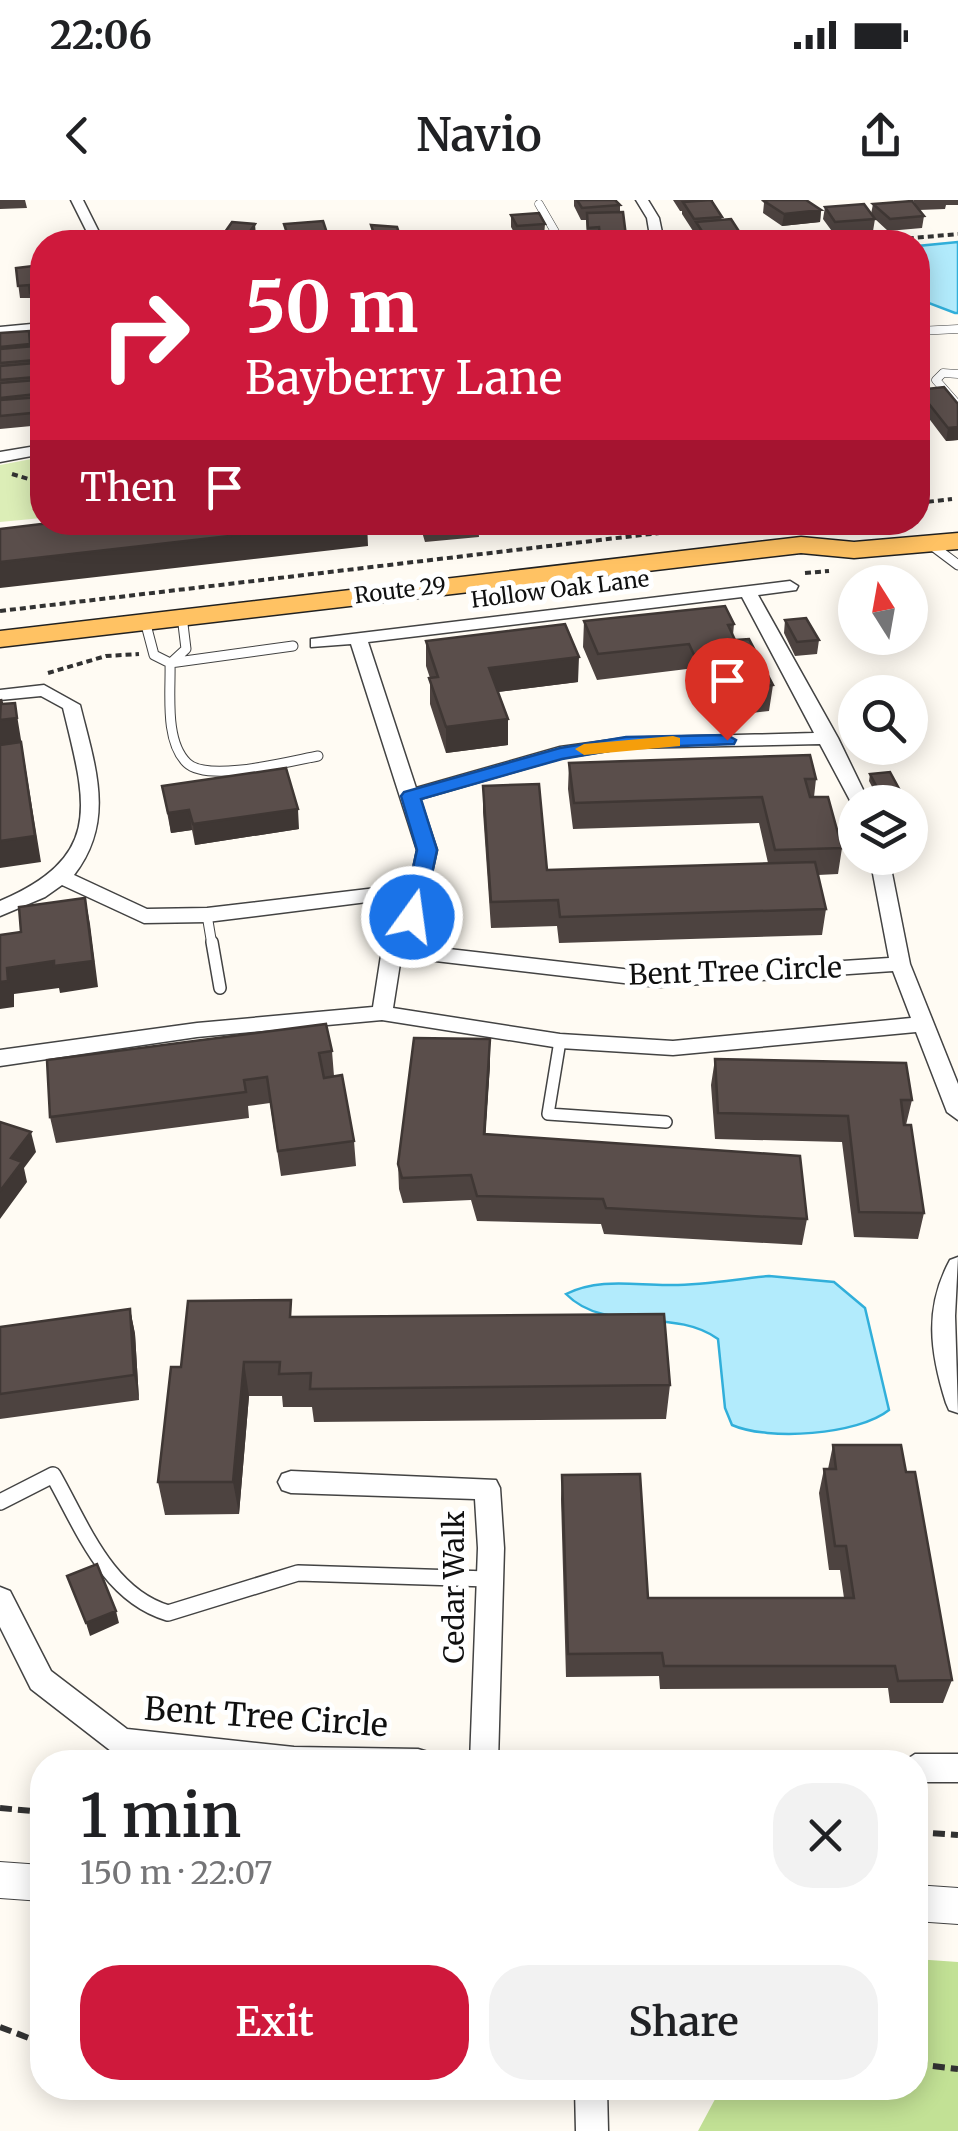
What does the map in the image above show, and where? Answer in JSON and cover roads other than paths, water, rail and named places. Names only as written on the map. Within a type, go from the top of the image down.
[{"type":"main road","name":"Route 29","points":[[930,514],[955,509]]},
{"type":"main road","name":"Route 29","points":[[800,545],[829,535]]},
{"type":"main road","name":"Route 29","points":[[0,640],[800,545],[854,550],[958,541]]},
{"type":"street","points":[[76,200],[92,230]]},
{"type":"street","points":[[642,200],[656,230]]},
{"type":"street","points":[[0,331],[30,328]]},
{"type":"street","points":[[0,457],[30,452]]},
{"type":"street","name":"Hollow Oak Lane","points":[[317,643],[790,586]]},
{"type":"street","points":[[748,592],[852,785]]},
{"type":"street","points":[[358,638],[427,850],[422,889],[412,917],[392,949],[382,1013]]},
{"type":"street","points":[[0,695],[44,690],[71,706],[92,830],[84,854],[64,878],[36,896],[0,908]]},
{"type":"street","points":[[411,796],[560,753],[626,743],[828,738]]},
{"type":"street","points":[[883,875],[900,964],[958,1112]]},
{"type":"street","points":[[64,878],[144,916],[206,914],[422,889]]},
{"type":"street","name":"Bent Tree Circle","points":[[392,949],[658,980],[900,964]]},
{"type":"street","points":[[0,1058],[197,1030],[382,1013],[560,1041],[672,1048],[924,1024]]},
{"type":"street","points":[[958,1266],[946,1286],[942,1354],[958,1404]]},
{"type":"street","name":"Cedar Walk","points":[[291,1482],[486,1488],[484,1750]]},
{"type":"street","name":"Bent Tree Circle","points":[[0,1599],[41,1680],[121,1742],[198,1750]]},
{"type":"street","points":[[928,1768],[958,1768]]},
{"type":"street","points":[[0,1880],[30,1883]]},
{"type":"street","points":[[928,1904],[958,1906]]},
{"type":"street","points":[[592,2100],[592,2131]]},
{"type":"lane","points":[[539,204],[554,230]]},
{"type":"lane","points":[[930,331],[958,329]]},
{"type":"lane","points":[[956,400],[937,376],[958,374]]},
{"type":"lane","points":[[930,544],[958,566]]},
{"type":"lane","points":[[182,616],[186,649],[170,663],[169,693],[185,761],[195,769],[224,771],[318,756]]},
{"type":"lane","points":[[145,620],[154,656],[170,663],[294,646]]},
{"type":"lane","points":[[206,914],[220,988]]},
{"type":"lane","points":[[560,1041],[548,1114],[666,1122]]},
{"type":"lane","points":[[0,1502],[54,1476],[123,1592],[156,1612],[168,1613],[298,1573],[488,1579]]},
{"type":"water","points":[[958,242],[958,313],[930,304],[930,245]]},
{"type":"water","points":[[769,1276],[834,1282],[865,1308],[889,1410],[856,1425],[812,1433],[767,1433],[732,1425],[725,1408],[718,1339],[682,1324],[600,1313],[566,1294],[603,1284],[693,1284]]}]
